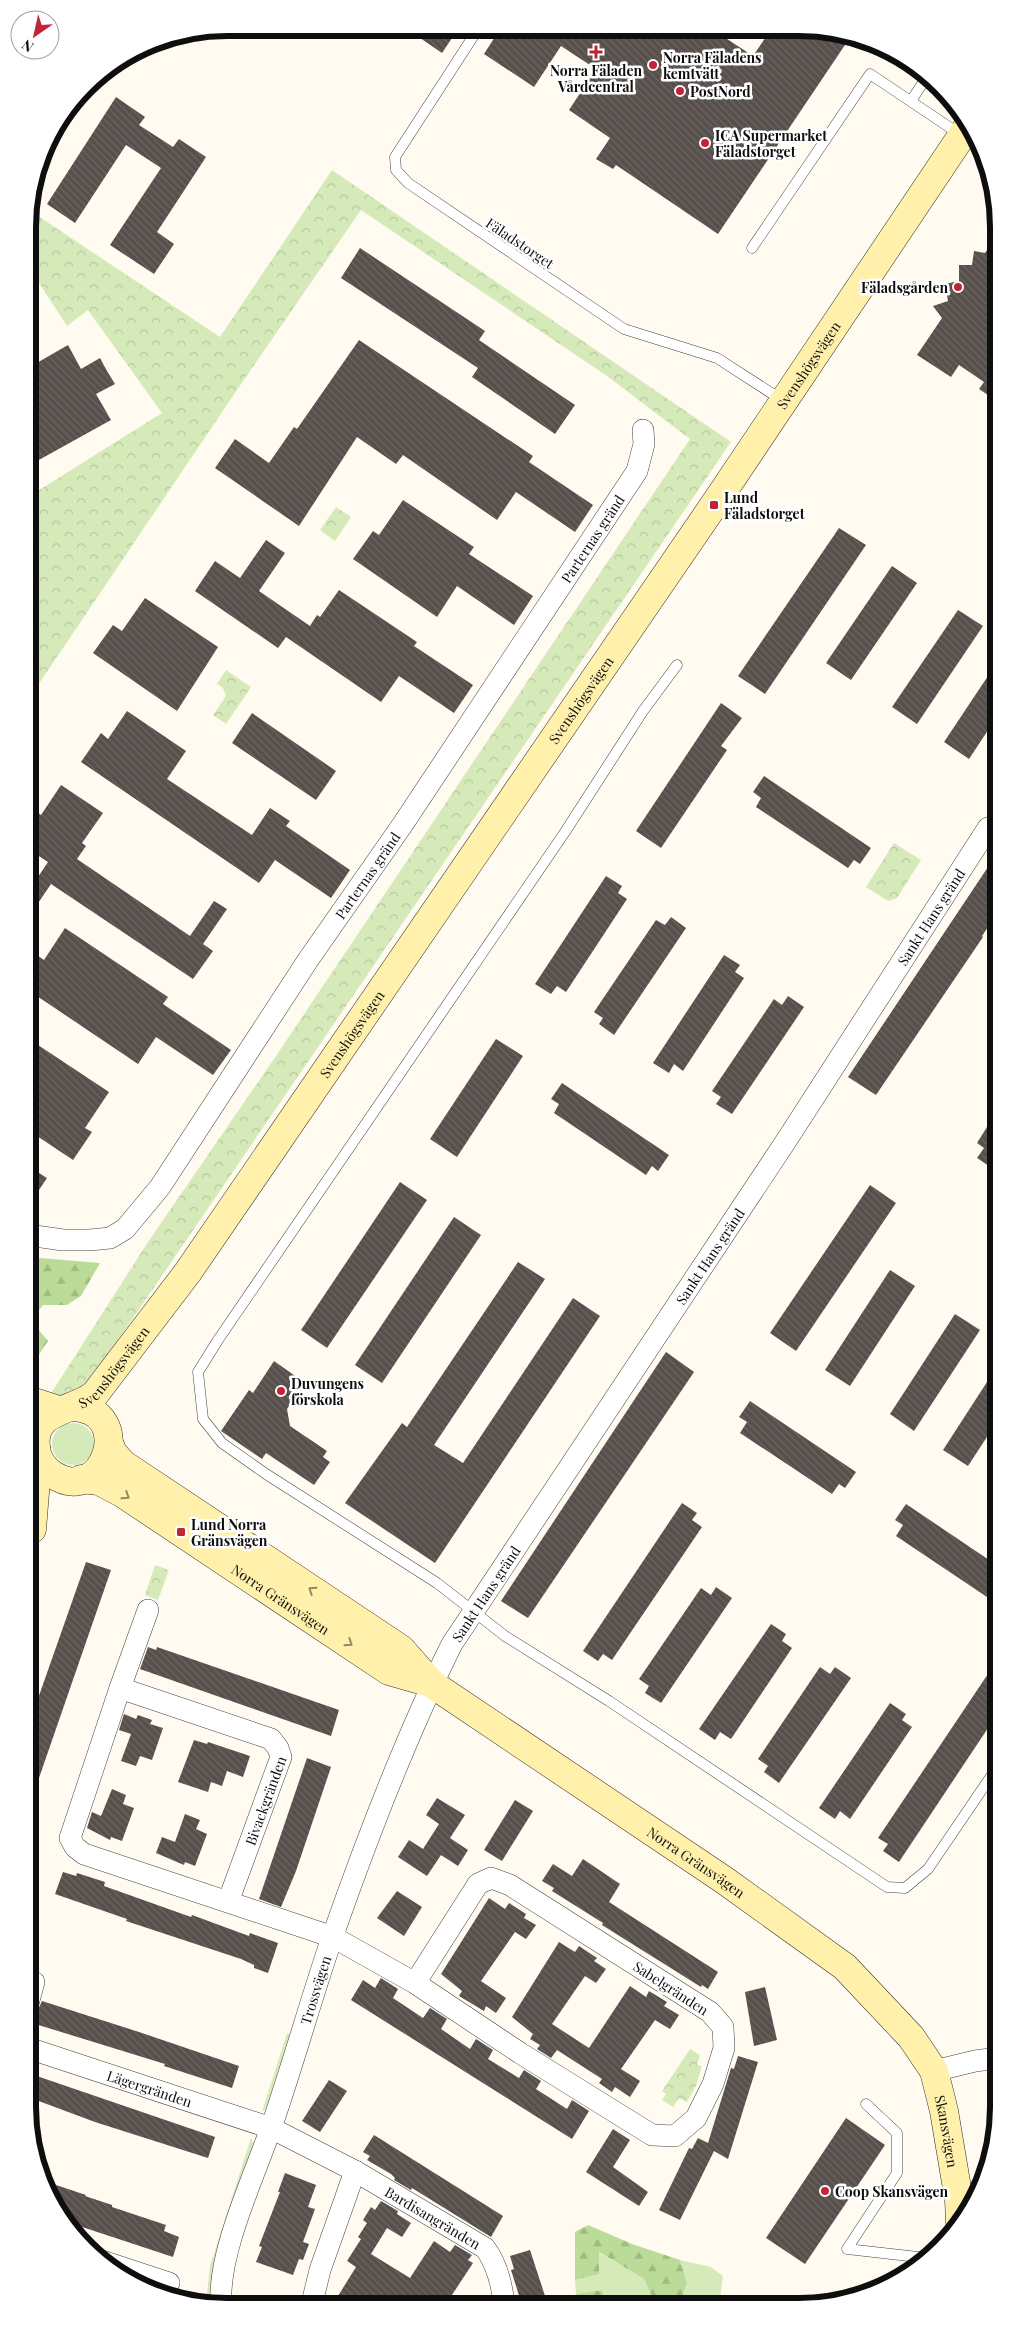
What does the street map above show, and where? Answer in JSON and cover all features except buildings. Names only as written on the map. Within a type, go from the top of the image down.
[{"type":"main road","name":"Svenshögsvägen","points":[[36,1435],[49,1416],[87,1401],[95,1394],[188,1272],[703,522],[964,132]]},
{"type":"main road","name":"Svenshögsvägen","points":[[36,1524],[51,1500],[61,1489],[101,1467],[107,1456],[111,1410],[118,1391],[188,1272]]},
{"type":"main road","points":[[36,1402],[66,1408]]},
{"type":"main road","name":"Svenshögsvägen","points":[[66,1408],[82,1408],[94,1414],[100,1419],[108,1438]]},
{"type":"main road","name":"Norra Gränsvägen","points":[[108,1438],[113,1453],[123,1464],[401,1649],[432,1684],[724,1880],[845,1968],[911,2037],[934,2071]]},
{"type":"main road","points":[[36,1448],[43,1465],[51,1474],[63,1479],[78,1480]]},
{"type":"main road","name":"Svenshögsvägen","points":[[36,1461],[36,1477]]},
{"type":"main road","name":"Norra Gränsvägen","points":[[78,1480],[99,1481],[122,1493],[390,1670],[432,1684]]},
{"type":"main road","name":"Skansvägen","points":[[934,2071],[944,2111],[959,2211]]},
{"type":"street","name":"Parternas gränd","points":[[36,1236],[64,1240],[110,1238],[125,1229],[160,1187],[303,968],[403,824],[637,470],[644,444],[643,430]]},
{"type":"street","name":"Sankt Hans gränd","points":[[432,1684],[452,1644],[781,1150],[988,828]]},
{"type":"street","points":[[148,1610],[70,1838],[75,1847],[84,1854],[332,1938]]},
{"type":"street","name":"Trossvägen","points":[[221,2298],[224,2265],[271,2128],[332,1938],[392,1779],[432,1684]]},
{"type":"street","name":"Bivackgränden","points":[[120,1688],[271,1739],[278,1748],[281,1757],[228,1902]]},
{"type":"street","name":"Sabelgränden","points":[[332,1938],[415,1983],[520,2053],[652,2135],[675,2136],[696,2118],[713,2084],[724,2048],[723,2027],[710,2012],[510,1885],[491,1878],[478,1884],[415,1983]]},
{"type":"street","name":"Lägergränden","points":[[36,2051],[271,2128]]},
{"type":"street","points":[[934,2071],[990,2059]]},
{"type":"street","name":"Bardisangränden","points":[[271,2128],[355,2171],[485,2248],[494,2260],[503,2298]]},
{"type":"street","points":[[313,2298],[320,2270],[355,2171]]},
{"type":"street","points":[[127,2269],[169,2283]]},
{"type":"lane","name":"Fäladstorget","points":[[473,36],[395,157],[396,170],[408,183],[624,329],[717,358],[783,401]]},
{"type":"lane","points":[[752,248],[870,74],[911,101],[962,128]]},
{"type":"lane","points":[[911,101],[923,82]]},
{"type":"lane","points":[[677,665],[643,711],[565,832],[198,1372],[203,1419],[222,1443],[266,1474],[437,1583],[505,1636],[609,1701],[887,1887],[905,1888],[928,1869],[990,1778]]},
{"type":"lane","points":[[866,2104],[897,2133],[897,2173],[847,2249],[916,2257]]},
{"type":"green space","points":[[332,170],[731,442],[86,1387],[43,1406],[148,1242],[278,1053],[690,439],[607,376],[361,210],[36,688],[36,492],[162,413],[88,310],[67,326],[36,278],[37,215],[220,337]]},
{"type":"green space","points":[[336,507],[351,517],[335,541],[320,530]]},
{"type":"green space","points":[[226,670],[251,687],[226,724],[213,715],[226,696],[223,688],[217,684]]},
{"type":"green space","points":[[894,843],[921,860],[897,898],[888,901],[866,887]]},
{"type":"green space","points":[[36,1258],[100,1263],[81,1296],[67,1305],[43,1305],[36,1313]]},
{"type":"green space","points":[[36,1324],[48,1341],[36,1359]]},
{"type":"green space","points":[[73,1423],[88,1429],[94,1444],[88,1459],[73,1465],[58,1459],[52,1444],[58,1429]]},
{"type":"green space","points":[[155,1565],[169,1570],[158,1600],[145,1595]]},
{"type":"green space","points":[[287,2033],[291,2035],[266,2108],[262,2112]]},
{"type":"green space","points":[[690,2049],[700,2055],[697,2065],[702,2066],[696,2086],[687,2102],[679,2098],[673,2107],[662,2100],[666,2094],[662,2091]]},
{"type":"green space","points":[[251,2138],[254,2144],[213,2297],[207,2296],[210,2266]]},
{"type":"green space","points":[[588,2225],[632,2244],[680,2260],[687,2283],[682,2298],[652,2298],[644,2279],[599,2252],[599,2274],[575,2280],[575,2232]]},
{"type":"green space","points":[[598,2252],[644,2279],[652,2298],[605,2298],[602,2290],[576,2294],[575,2280],[599,2274]]},
{"type":"green space","points":[[680,2260],[711,2267],[723,2276],[720,2298],[682,2298],[687,2283]]},
{"type":"green space","points":[[602,2290],[605,2298],[576,2298],[576,2294]]},
{"type":"place","name":"Norra Fäladen Vårdcentral","points":[[596,52]]},
{"type":"place","name":"Norra Fäladens kemtvätt","points":[[653,65]]},
{"type":"place","name":"PostNord","points":[[680,91]]},
{"type":"place","name":"ICA Supermarket Fäladstorget","points":[[705,143]]},
{"type":"place","name":"Fäladsgården","points":[[958,287]]},
{"type":"place","name":"Lund Fäladstorget","points":[[714,505]]},
{"type":"place","name":"Duvungens förskola","points":[[281,1391]]},
{"type":"place","name":"Lund Norra Gränsvägen","points":[[181,1532]]},
{"type":"place","name":"Coop Skansvägen","points":[[825,2191]]}]
